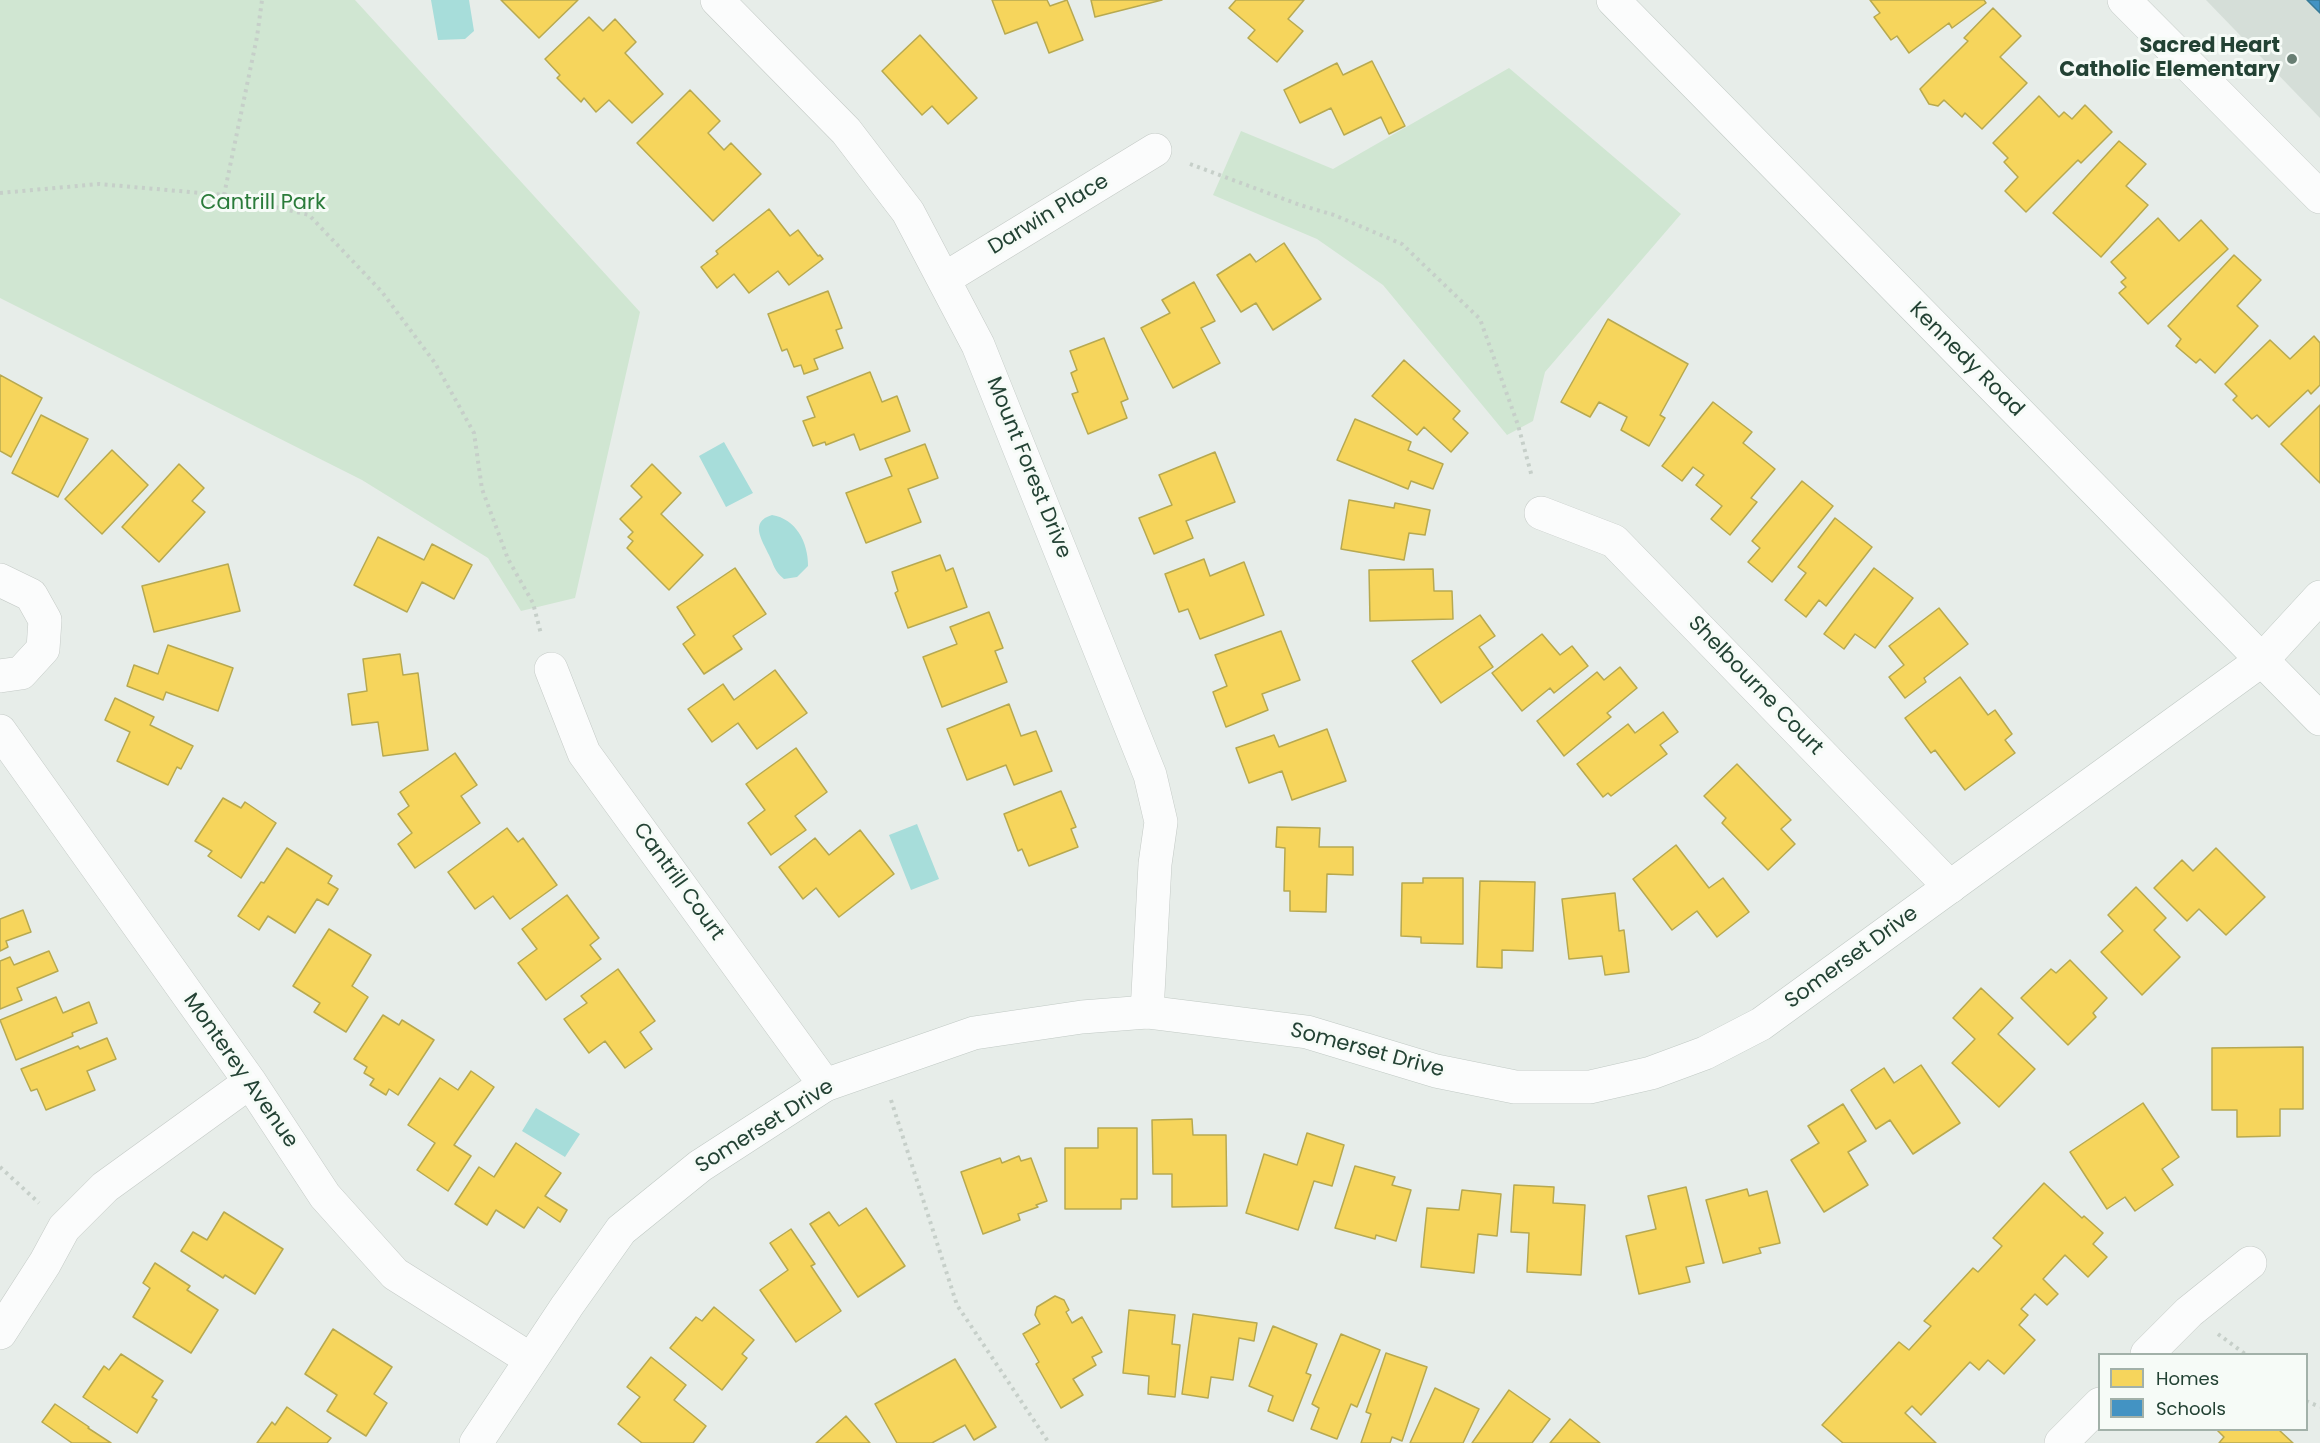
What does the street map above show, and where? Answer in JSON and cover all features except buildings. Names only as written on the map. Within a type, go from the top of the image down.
[{"type":"street","name":"Mount Forest Drive","points":[[717,0],[846,131],[908,212],[978,345],[1150,775],[1161,822],[1155,864],[1147,1012]]},
{"type":"street","name":"Kennedy Road","points":[[1613,0],[2320,719]]},
{"type":"street","points":[[2124,0],[2320,197]]},
{"type":"street","name":"Darwin Place","points":[[944,279],[1155,150]]},
{"type":"street","name":"Shelbourne Court","points":[[1541,513],[1614,541],[1950,887]]},
{"type":"street","points":[[0,580],[31,595],[45,620],[43,649],[21,673],[0,676]]},
{"type":"street","name":"Somerset Drive","points":[[476,1443],[530,1359],[621,1230],[700,1166],[825,1084],[975,1033],[1082,1017],[1147,1012],[1307,1032],[1436,1071],[1515,1086],[1590,1086],[1662,1069],[1705,1053],[1761,1024],[2262,660],[2320,597]]},
{"type":"street","name":"Cantrill Court","points":[[551,669],[584,753],[825,1084]]},
{"type":"street","name":"Monterey Avenue","points":[[0,731],[250,1082],[325,1196],[395,1274],[530,1359]]},
{"type":"street","points":[[0,1333],[45,1263],[64,1228],[105,1187],[250,1082]]},
{"type":"street","points":[[2149,1353],[2189,1312],[2250,1263]]},
{"type":"street","points":[[2061,1443],[2098,1406]]},
{"type":"path","points":[[224,195],[262,0]]},
{"type":"path","points":[[1155,150],[1300,205],[1334,215],[1402,244],[1480,319],[1518,425],[1541,513]]},
{"type":"path","points":[[0,193],[99,184],[224,195],[309,215],[382,292],[435,363],[474,433],[482,489],[508,559],[533,603],[551,669]]},
{"type":"path","points":[[880,1065],[957,1305],[1049,1443]]},
{"type":"path","points":[[0,1167],[64,1228]]},
{"type":"shaded area","name":"Sacred Heart Catholic Elementary","points":[[2206,0],[2320,0],[2320,118]]},
{"type":"green space","name":"Cantrill Park","points":[[0,0],[355,0],[640,312],[575,598],[521,611],[488,558],[362,480],[0,298]]},
{"type":"green space","points":[[1509,68],[1681,214],[1545,372],[1533,421],[1507,435],[1383,285],[1317,239],[1213,195],[1241,131],[1333,169]]},
{"type":"water","points":[[431,0],[469,0],[474,31],[465,39],[438,40]]},
{"type":"water","points":[[724,442],[753,493],[726,507],[699,456]]},
{"type":"water","points":[[772,515],[788,521],[803,540],[808,566],[797,577],[784,579],[781,576],[761,538],[759,527],[761,522]]},
{"type":"water","points":[[917,824],[939,879],[911,890],[889,835]]},
{"type":"water","points":[[536,1108],[580,1134],[565,1157],[522,1131]]},
{"type":"place","name":"Sacred Heart Catholic Elementary","points":[[2292,59]]}]
